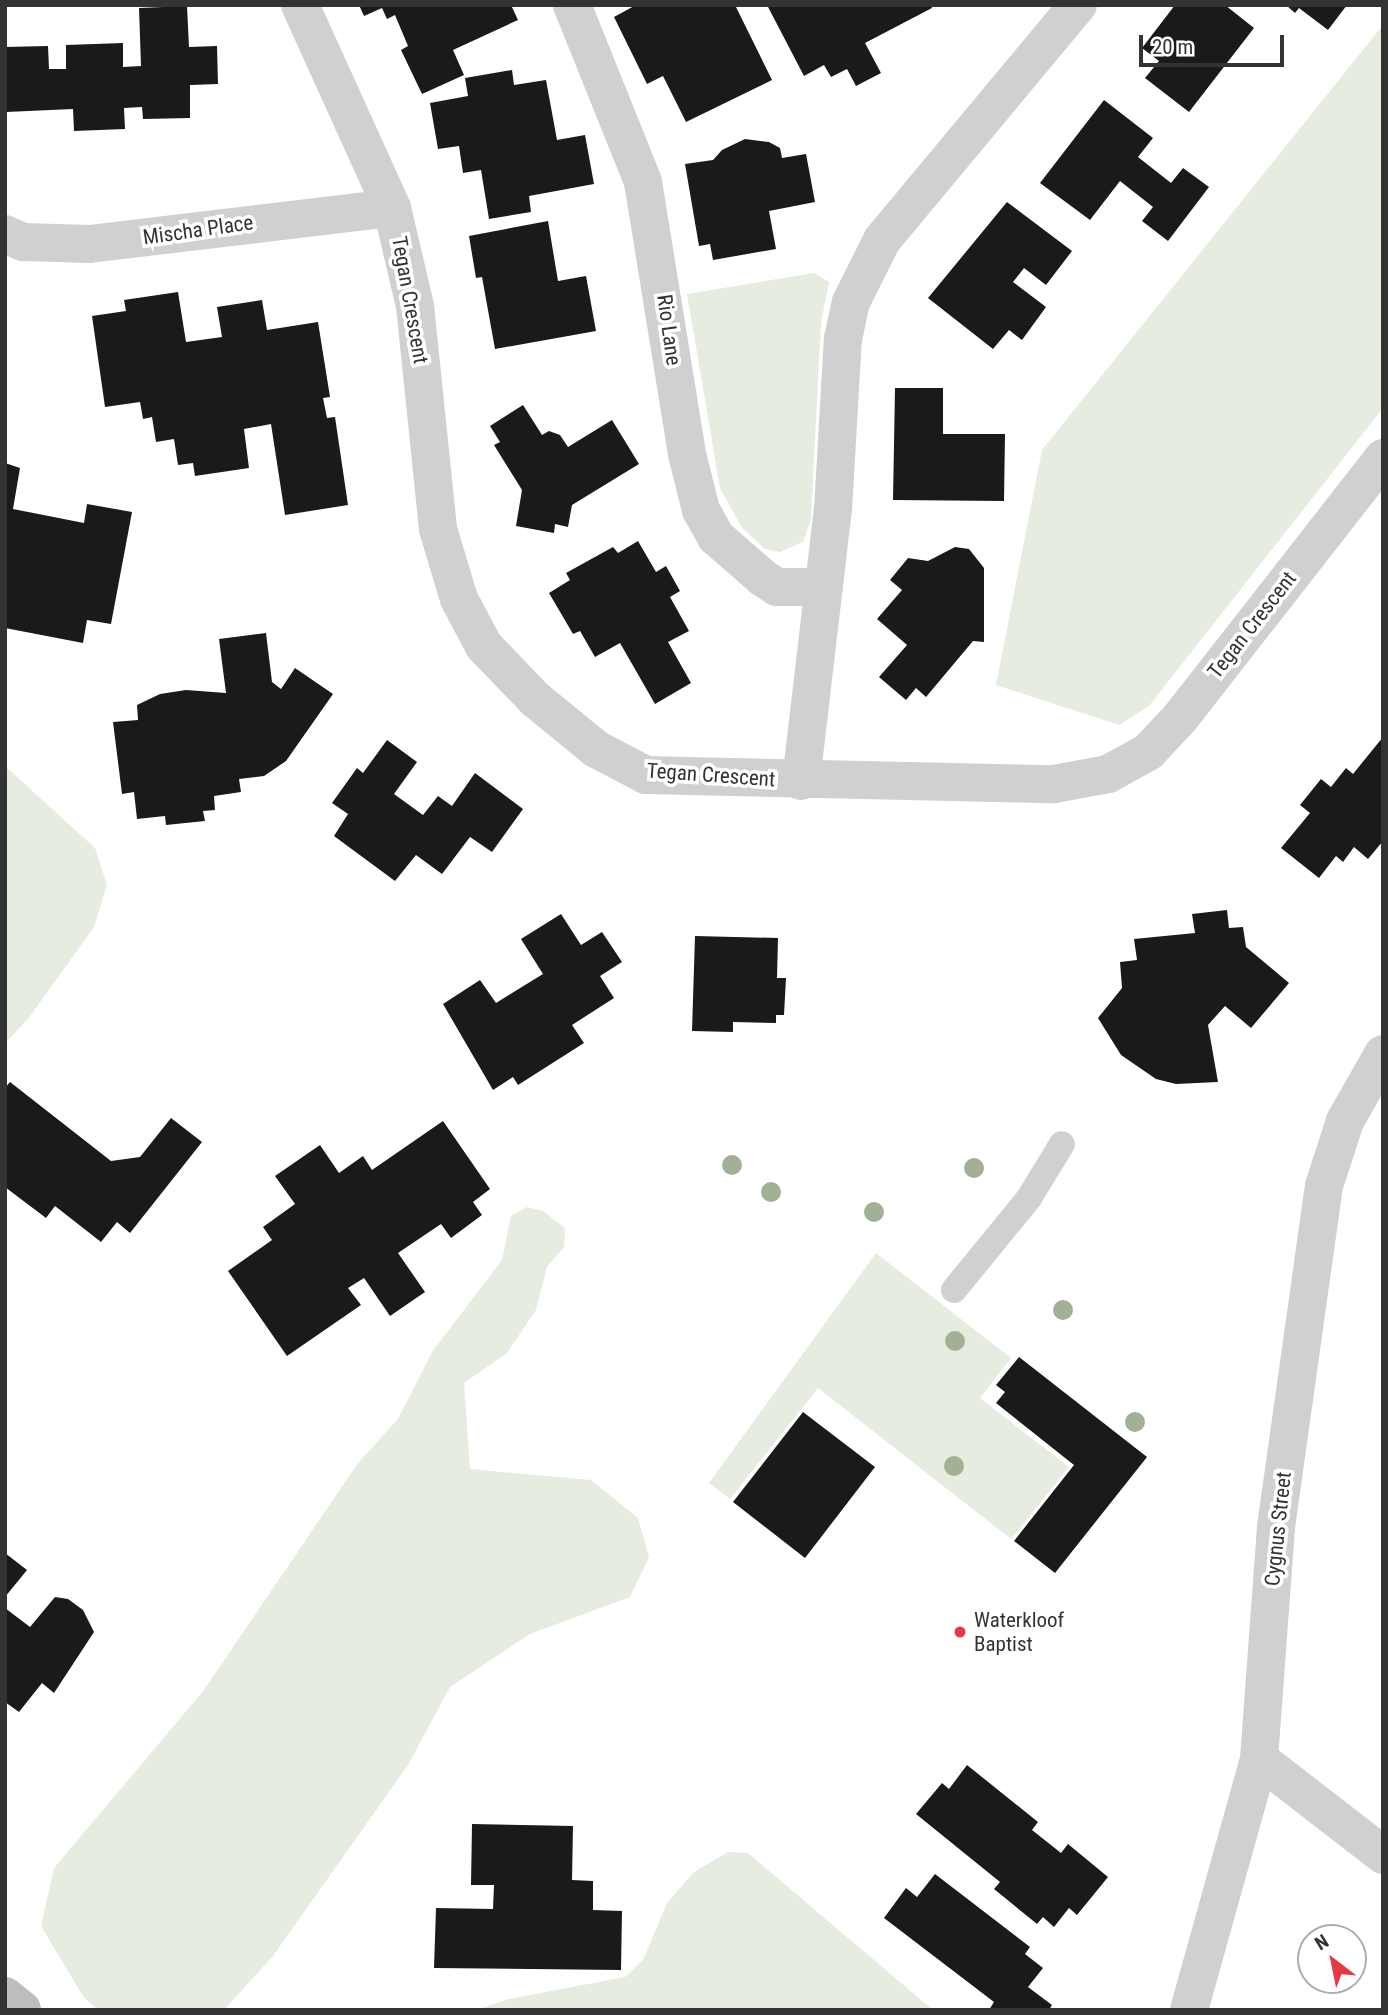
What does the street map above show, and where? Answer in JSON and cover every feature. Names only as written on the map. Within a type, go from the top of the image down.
[{"type":"main road","points":[[5,1996],[22,2010]]},
{"type":"street","name":"Tegan Crescent","points":[[300,5],[392,208],[415,306],[438,529],[459,599],[484,646],[535,699],[596,749],[646,775],[801,781],[1055,784],[1108,774],[1148,752],[1180,718],[1383,458]]},
{"type":"street","name":"Rio Lane","points":[[572,5],[643,182],[687,454],[701,510],[716,537],[777,587],[824,587]]},
{"type":"street","points":[[801,781],[824,587],[843,339],[864,271],[882,240],[1078,5]]},
{"type":"street","name":"Mischa Place","points":[[5,234],[23,242],[89,244],[392,208]]},
{"type":"street","name":"Cygnus Street","points":[[1189,2010],[1259,1759],[1276,1527],[1324,1186],[1345,1121],[1383,1054]]},
{"type":"street","points":[[1259,1759],[1383,1855]]},
{"type":"lane","points":[[954,1290],[1029,1198],[1062,1144]]},
{"type":"shaded area","points":[[1383,25],[1383,408],[1149,706],[1119,725],[996,685],[1042,450]]},
{"type":"shaded area","points":[[814,273],[829,282],[821,323],[811,519],[803,542],[780,552],[765,549],[742,528],[720,488],[687,294]]},
{"type":"shaded area","points":[[5,766],[95,848],[107,885],[94,927],[28,1019],[5,1043]]},
{"type":"shaded area","points":[[527,1207],[543,1211],[565,1228],[564,1247],[547,1267],[536,1310],[507,1353],[464,1383],[470,1469],[591,1480],[638,1518],[649,1557],[630,1597],[530,1634],[450,1687],[408,1765],[273,1956],[224,2010],[98,2010],[83,1996],[41,1926],[54,1868],[204,1690],[358,1463],[398,1419],[432,1352],[502,1260],[511,1216]]},
{"type":"shaded area","points":[[876,1253],[1011,1358],[980,1398],[1069,1467],[1011,1539],[818,1388],[730,1499],[709,1483]]},
{"type":"shaded area","points":[[728,1852],[748,1853],[933,2010],[476,2010],[509,1999],[625,1977],[643,1960],[667,1903],[694,1872]]},
{"type":"building","points":[[359,5],[511,5],[518,20],[453,50],[464,75],[422,94],[401,50],[408,46],[395,15],[387,19],[382,8],[364,16]]},
{"type":"building","points":[[636,5],[735,5],[772,80],[686,122],[663,76],[647,84],[614,17]]},
{"type":"building","points":[[767,5],[931,5],[932,8],[865,43],[881,73],[856,86],[847,69],[831,77],[824,65],[804,76]]},
{"type":"building","points":[[1175,5],[1225,5],[1254,28],[1189,112],[1145,78],[1159,61],[1142,48]]},
{"type":"building","points":[[1286,5],[1347,5],[1328,30],[1299,8],[1295,13]]},
{"type":"building","points":[[187,6],[189,47],[217,46],[218,84],[190,85],[190,118],[143,119],[142,107],[124,108],[125,129],[74,131],[73,109],[6,112],[5,47],[48,46],[49,69],[66,69],[66,45],[123,43],[123,67],[141,66],[139,8]]},
{"type":"building","points":[[512,70],[514,85],[546,80],[557,140],[585,135],[594,184],[529,196],[531,212],[489,219],[481,170],[463,173],[459,146],[438,149],[430,103],[468,96],[465,78]]},
{"type":"building","points":[[1104,100],[1153,138],[1138,157],[1171,183],[1183,168],[1209,187],[1168,241],[1142,221],[1153,207],[1120,181],[1090,220],[1040,183]]},
{"type":"building","points":[[745,139],[769,142],[780,148],[782,158],[806,154],[815,202],[769,211],[776,249],[713,260],[710,244],[699,246],[685,164],[713,160],[722,150]]},
{"type":"building","points":[[1007,202],[1072,251],[1046,285],[1024,268],[1013,282],[1046,307],[1022,340],[1009,330],[993,349],[928,298]]},
{"type":"building","points":[[548,221],[558,281],[586,276],[596,331],[495,349],[482,277],[476,278],[469,236]]},
{"type":"building","points":[[178,292],[186,342],[222,337],[217,307],[262,300],[267,330],[318,322],[330,397],[323,398],[327,418],[335,417],[348,505],[285,515],[271,424],[244,429],[249,468],[195,476],[193,463],[178,465],[174,439],[156,442],[152,417],[143,419],[140,402],[105,407],[92,316],[126,311],[124,300]]},
{"type":"building","points":[[895,388],[943,388],[943,434],[1005,434],[1004,501],[893,500]]},
{"type":"building","points":[[523,405],[542,435],[549,431],[560,435],[568,447],[612,420],[639,464],[572,505],[568,527],[555,524],[554,533],[516,526],[522,490],[494,445],[500,442],[490,426]]},
{"type":"building","points":[[5,463],[20,468],[13,509],[84,523],[87,504],[132,512],[111,624],[87,620],[83,643],[5,628]]},
{"type":"building","points":[[638,541],[656,572],[666,566],[680,591],[670,597],[689,631],[668,642],[691,683],[655,704],[620,643],[595,657],[580,631],[573,634],[549,593],[570,580],[566,573],[613,547],[618,553]]},
{"type":"building","points":[[955,547],[969,549],[984,568],[984,642],[973,641],[926,697],[916,688],[906,700],[879,677],[907,645],[877,619],[902,590],[890,580],[908,558],[928,561]]},
{"type":"building","points":[[266,633],[272,682],[281,689],[295,668],[333,694],[286,761],[264,776],[239,779],[241,792],[214,796],[215,810],[203,811],[205,821],[166,825],[165,816],[137,819],[134,792],[122,794],[113,722],[138,720],[137,705],[160,694],[186,690],[226,693],[219,639]]},
{"type":"building","points":[[1383,737],[1383,841],[1368,859],[1354,847],[1343,862],[1336,856],[1319,878],[1281,848],[1310,813],[1300,805],[1321,779],[1331,787],[1346,768],[1353,774]]},
{"type":"building","points":[[387,740],[417,762],[394,794],[423,815],[438,796],[452,806],[475,773],[523,809],[492,852],[470,837],[442,874],[416,855],[395,881],[334,836],[348,814],[332,803],[357,768],[363,773]]},
{"type":"building","points":[[1227,910],[1229,928],[1243,927],[1246,947],[1289,983],[1251,1028],[1225,1006],[1208,1025],[1218,1082],[1176,1084],[1156,1079],[1121,1055],[1098,1018],[1122,988],[1120,962],[1137,960],[1134,939],[1195,933],[1192,914]]},
{"type":"building","points":[[561,914],[581,945],[602,932],[622,962],[600,976],[614,998],[572,1025],[584,1043],[518,1085],[513,1077],[493,1090],[443,1004],[480,980],[496,1003],[543,974],[521,939]]},
{"type":"building","points":[[695,936],[778,938],[777,978],[786,978],[784,1015],[776,1015],[776,1023],[733,1022],[733,1032],[692,1031]]},
{"type":"building","points":[[10,1082],[111,1161],[140,1157],[171,1118],[202,1142],[130,1233],[117,1222],[101,1242],[55,1206],[46,1218],[5,1187],[5,1088]]},
{"type":"building","points":[[443,1121],[490,1189],[473,1202],[482,1215],[451,1238],[441,1224],[398,1253],[425,1292],[390,1316],[364,1278],[348,1288],[361,1305],[287,1356],[228,1271],[272,1240],[263,1227],[295,1204],[275,1176],[320,1145],[339,1173],[363,1156],[372,1170]]},
{"type":"building","points":[[1019,1357],[1147,1457],[1055,1573],[1014,1541],[1074,1465],[996,1403],[1005,1392],[996,1385]]},
{"type":"building","points":[[803,1412],[875,1467],[805,1558],[733,1502]]},
{"type":"building","points":[[5,1553],[27,1570],[5,1597]]},
{"type":"building","points":[[55,1597],[68,1599],[83,1610],[94,1632],[54,1693],[42,1683],[19,1712],[5,1702],[5,1608],[30,1627]]},
{"type":"building","points":[[967,1765],[1038,1822],[1032,1830],[1061,1853],[1068,1844],[1108,1877],[1077,1915],[1069,1908],[1054,1927],[1043,1917],[1037,1924],[994,1889],[1000,1882],[916,1814],[942,1783],[949,1789]]},
{"type":"building","points":[[472,1824],[573,1826],[572,1880],[593,1881],[593,1910],[622,1911],[621,1970],[434,1968],[436,1908],[493,1909],[494,1885],[471,1885]]},
{"type":"building","points":[[935,1874],[1030,1947],[1025,1954],[1043,1968],[1028,1987],[1052,2005],[1049,2010],[989,2010],[994,2002],[884,1918],[906,1888],[917,1897]]},
{"type":"place","name":"Waterkloof Baptist","points":[[960,1632]]}]
